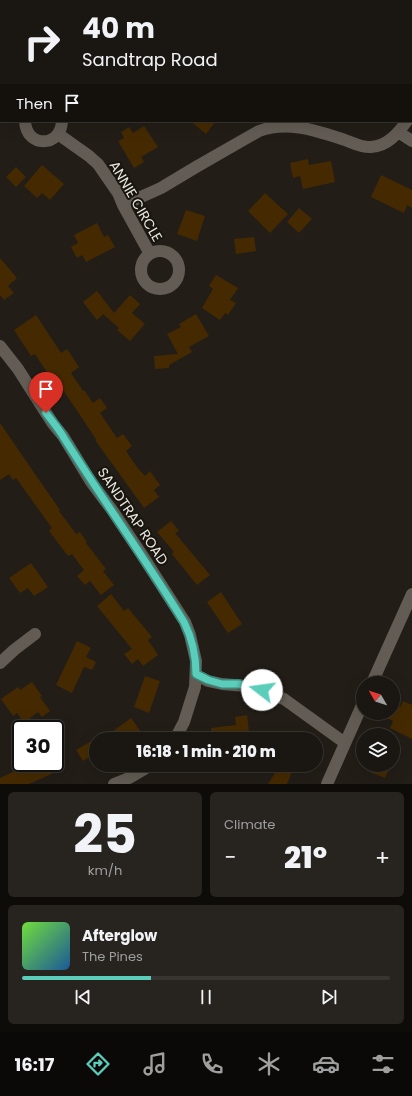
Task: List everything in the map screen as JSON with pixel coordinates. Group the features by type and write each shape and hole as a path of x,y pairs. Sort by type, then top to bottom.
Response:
{"street":[{"path":"25,122 27,133 32,138 49,141 58,134 62,122"},
{"path":"123,205 161,188 202,163 270,127 282,126 318,132 362,146 371,147 382,144 393,138 406,122"},
{"path":"398,132 412,141"},
{"name":"ANNIE CIRCLE","path":"58,134 98,164 118,193 150,254"},
{"name":"SANDTRAP ROAD","path":"0,346 18,369 53,424 63,436 91,482 112,510 184,622 194,649 196,674 195,687 184,722 179,732"},
{"path":"375,676 412,594"},
{"path":"0,663 35,634"},
{"path":"196,674 208,680 222,684 246,686 284,698 345,743"},
{"path":"327,784 356,719"},
{"path":"114,784 139,772"}],"building":[{"path":"191,122 215,122 206,134"},
{"path":"144,126 158,147 141,157 144,162 134,168 118,141 124,138 121,132 129,127 133,133"},
{"path":"308,159 309,165 331,161 335,182 303,189 300,176 293,178 290,163"},
{"path":"42,165 64,184 50,200 42,193 37,198 24,186"},
{"path":"16,167 26,177 16,187 6,177"},
{"path":"381,175 412,190 412,208 407,205 404,213 371,197"},
{"path":"265,193 288,214 270,233 248,211"},
{"path":"299,208 312,219 299,233 287,222"},
{"path":"186,210 205,216 197,241 177,234"},
{"path":"97,223 104,237 108,235 115,247 86,262 82,255 77,258 71,247 78,243 74,235"},
{"path":"254,237 256,251 236,254 234,239"},
{"path":"0,258 17,278 8,286 14,293 4,300 0,295"},
{"path":"216,275 238,288 230,300 236,303 228,315 225,313 220,320 202,308 213,289 209,286"},
{"path":"97,291 114,313 130,295 140,304 132,313 145,324 130,341 117,330 119,328 103,314 97,320 83,302"},
{"path":"196,314 209,336 189,347 192,352 169,365 169,368 155,369 154,356 178,354 167,334 181,327 179,324"},
{"path":"36,315 61,353 67,349 79,367 71,373 83,391 84,390 93,403 100,398 107,408 100,413 117,438 123,434 132,446 126,451 137,467 145,476 150,471 160,485 154,490 159,497 144,508 95,440 96,439 53,375 50,377 35,354 31,356 14,330"},
{"path":"0,423 60,510 59,511 76,534 80,532 87,542 86,543 106,569 103,571 114,585 101,595 90,581 85,585 77,576 84,570 72,554 68,556 49,531 52,528 16,478 13,480 9,474 0,480"},
{"path":"171,521 179,531 175,533 210,575 197,585 172,554 174,552 157,532"},
{"path":"31,563 48,587 34,596 28,588 20,593 9,578"},
{"path":"221,592 242,624 228,633 207,602"},
{"path":"111,594 124,611 128,608 152,637 148,640 158,655 143,666 138,659 132,664 124,654 132,649 97,606"},
{"path":"77,641 91,648 86,657 96,662 92,670 84,667 72,693 56,685"},
{"path":"145,676 160,681 149,713 134,707"},
{"path":"32,682 50,711 42,717 38,712 28,720 22,720 17,713 13,716 1,699 18,687 20,690"},
{"path":"403,701 412,705 412,739 400,733 400,728 390,728 393,721 391,720 400,720 400,707"},
{"path":"247,715 249,732 211,732 211,728 236,725 235,717"},
{"path":"131,718 141,732 112,732"},
{"path":"89,742 89,757 83,761 76,750"},
{"path":"13,772 56,772 29,784 0,784 0,778"},
{"path":"276,772 292,772 287,784 268,784"},
{"path":"370,772 388,772 385,778"}],"route":[{"path":"46,413 63,436 91,482 142,555 184,622 194,649 196,674 208,680 222,684 239,684 262,690"}]}
